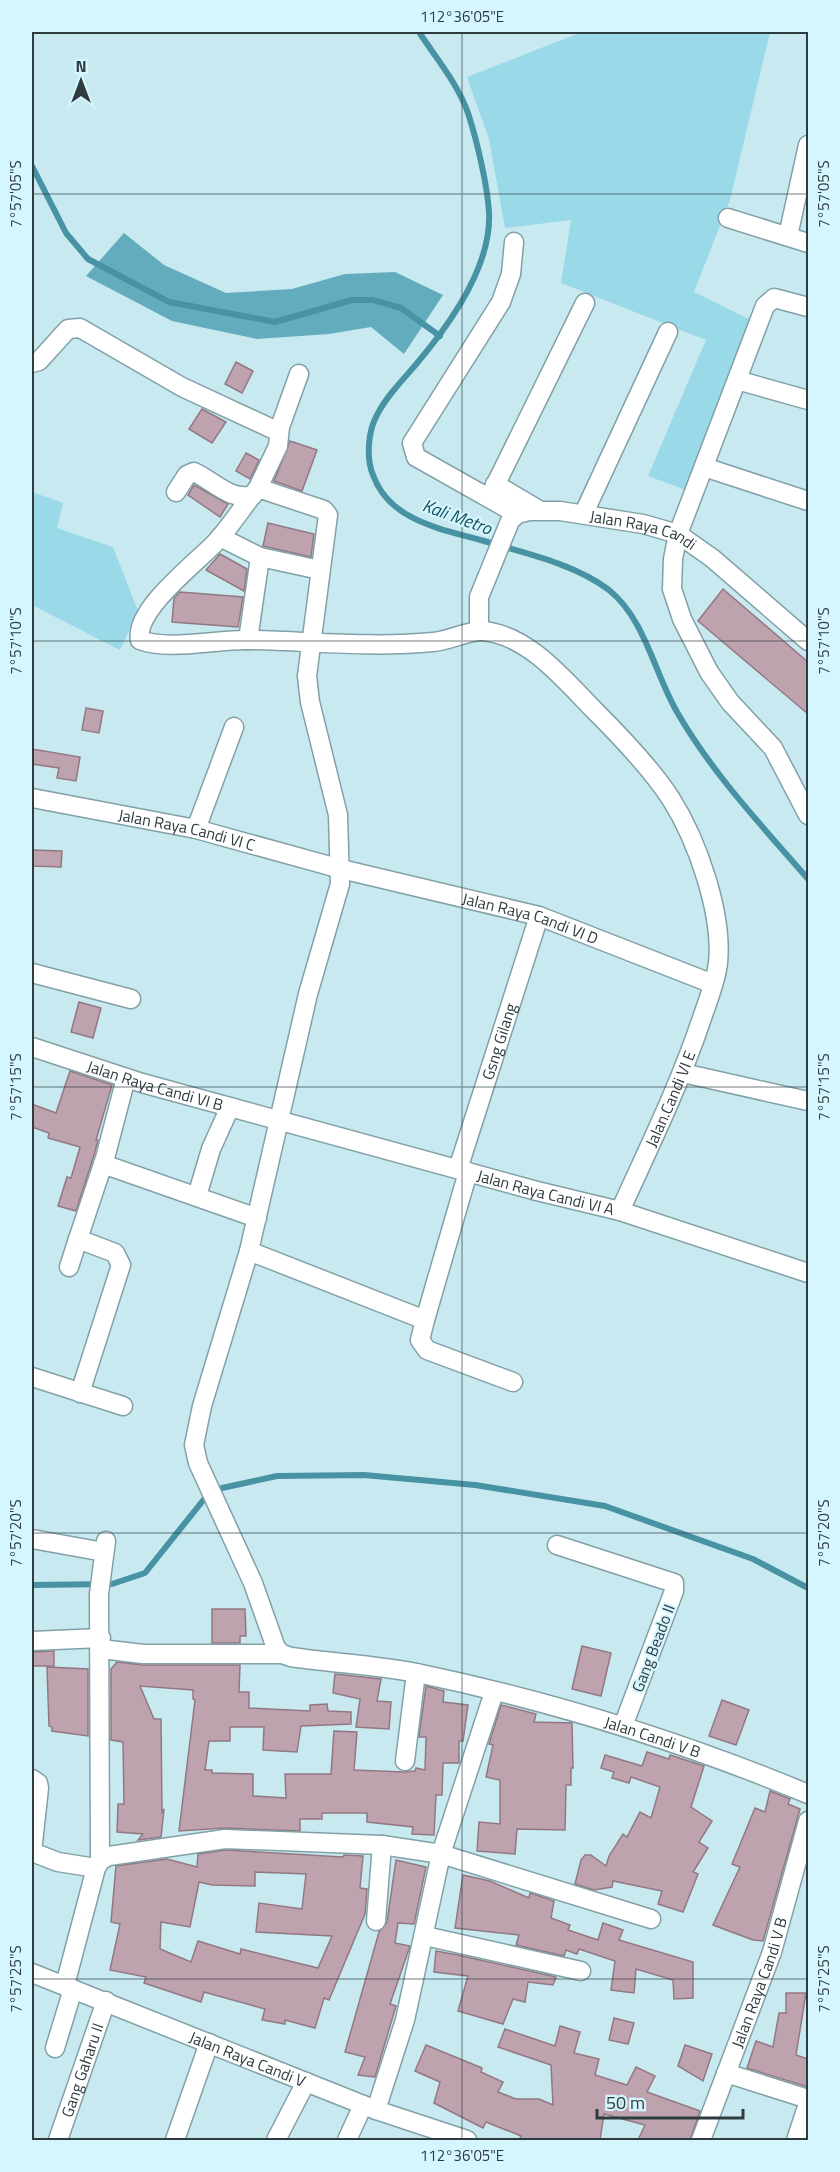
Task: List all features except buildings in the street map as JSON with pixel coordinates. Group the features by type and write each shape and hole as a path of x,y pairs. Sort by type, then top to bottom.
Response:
{"street":[{"path":"788,236 808,145"},
{"path":"728,218 808,243"},
{"path":"514,242 511,274 501,302 412,443 416,457 539,510"},
{"path":"808,307 774,298 765,306 678,534 673,559 672,589 682,619 709,672 730,702 773,748 808,815"},
{"path":"492,491 585,303"},
{"path":"32,363 39,361 68,329 80,328 182,387 279,432"},
{"path":"584,513 668,332"},
{"path":"299,374 279,432 278,446 255,491 220,537 159,597 142,624 140,640 148,643 169,644 248,640 432,643 456,639 479,631 479,597 513,517 492,491"},
{"path":"737,380 808,400"},
{"path":"704,467 808,501"},
{"path":"176,492 187,475 194,472 230,494 241,496 255,491 327,513 307,676 309,702 338,815 340,884 308,994 249,1251 202,1406 194,1445 206,1481 252,1583 276,1648 282,1654"},
{"name":"Jalan Raya Candi","path":"513,517 539,510 584,513 643,524 678,534 712,558 808,641"},
{"path":"220,537 260,556 320,570"},
{"path":"248,640 260,556"},
{"name":"Jalan.Candi VI E","path":"479,631 500,633 523,645 555,672 612,728 671,798 695,850 713,903 718,943 718,963 713,984 683,1073 620,1210"},
{"path":"196,829 234,727"},
{"name":"Jalan Raya Candi VI C","path":"32,798 196,829 341,869"},
{"name":"Jalan Raya Candi VI D","path":"341,869 539,916 713,984"},
{"name":"Gsng Gilang","path":"513,1382 427,1350 420,1340 463,1171 539,916"},
{"path":"32,973 131,999"},
{"name":"Jalan Raya Candi VI B","path":"32,1047 126,1078 280,1121"},
{"path":"683,1073 808,1101"},
{"path":"69,1267 103,1164 126,1078"},
{"path":"197,1196 211,1149 230,1107"},
{"name":"Jalan Raya Candi VI A","path":"280,1121 463,1171 620,1210 808,1273"},
{"path":"103,1164 257,1218"},
{"path":"78,1239 116,1253 121,1265 80,1393"},
{"path":"249,1251 425,1320"},
{"path":"32,1377 123,1406"},
{"path":"32,1539 105,1546 99,1594 101,1644 98,1864 55,2048"},
{"name":"Gang Beado II","path":"557,1545 674,1583 674,1591 623,1726"},
{"name":"Jalan Candi V B","path":"32,1641 101,1644 143,1654 282,1654 416,1673 623,1726 744,1767 808,1794"},
{"path":"405,1761 416,1673"},
{"path":"347,2140 370,2108 405,2020 441,1854 494,1692"},
{"path":"32,1779 38,1783 39,1788 32,1852 58,1862 98,1864 109,1856 148,1848 225,1839 382,1845 441,1854 651,1919"},
{"name":"Jalan Raya Candi V B","path":"701,2140 772,1952 808,1821"},
{"path":"376,1921 382,1845"},
{"path":"425,1936 581,1971"},
{"name":"Jalan Raya Candi V","path":"32,1973 370,2108 466,2140"},
{"name":"Gang Gaharu II","path":"58,2140 106,2001"},
{"path":"175,2140 209,2043"},
{"path":"726,2073 808,2099"},
{"path":"276,2140 306,2082"},
{"path":"796,2140 808,2104"}],"shaded area":[{"path":"582,32 770,32 730,200 694,292 751,320 686,490 648,476 706,340 561,283 571,220 505,228 489,139 467,77"},
{"path":"124,233 164,265 226,293 292,289 345,274 395,272 443,295 404,354 371,327 329,334 257,339 172,321 86,276"},
{"path":"32,492 63,503 57,528 113,547 138,611 120,650 32,605"}],"waterway":[{"name":"Kali Metro","path":"419,32 453,81 468,113 486,188 489,212 488,232 484,252 467,293 443,330 391,394 374,421 369,445 369,461 373,475 381,491 392,503 420,521 549,560 581,573 609,590 632,616 669,696 691,735 738,798 808,879"},
{"path":"32,166 66,233 88,259 169,302 275,322 352,300 373,300 401,308 440,336"},
{"path":"32,1585 112,1584 145,1573 205,1498 222,1488 277,1476 364,1475 475,1485 605,1506 753,1559 808,1588"}]}
